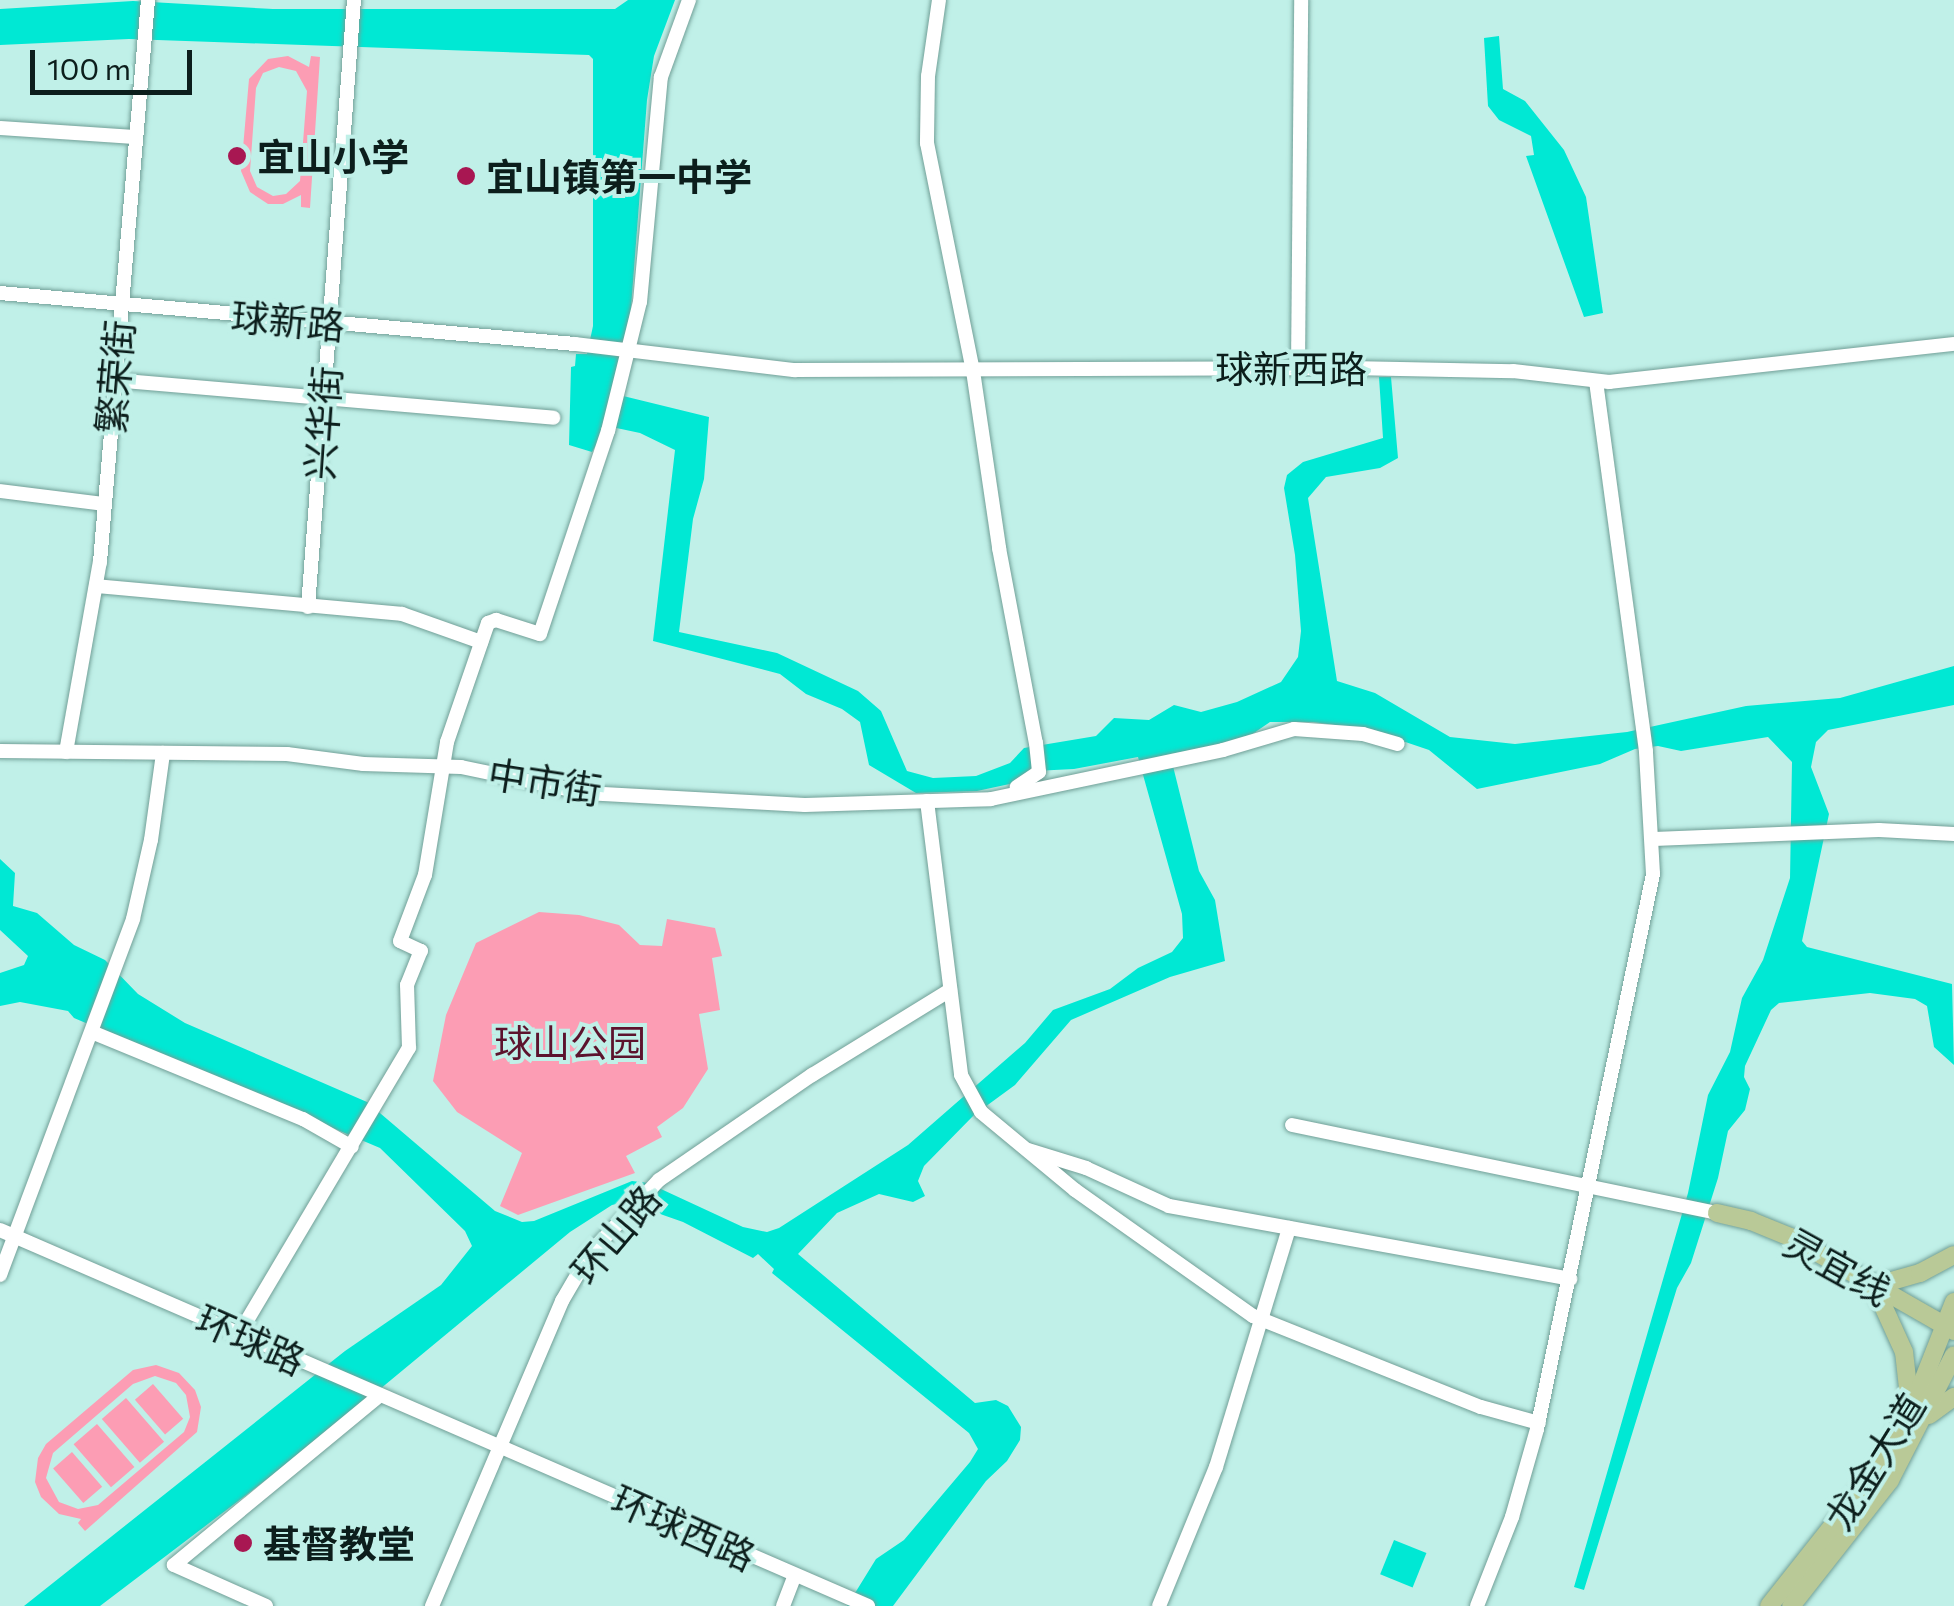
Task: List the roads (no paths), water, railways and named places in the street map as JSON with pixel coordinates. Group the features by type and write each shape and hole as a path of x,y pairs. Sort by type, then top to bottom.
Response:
{"main road":[{"name":"灵宜线","path":"1717,1214 1771,1229 1950,1329"},
{"path":"1954,1255 1920,1274 1874,1286 1907,1365 1917,1415 1954,1397"},
{"name":"龙金大道","path":"1791,1606 1862,1522 1917,1415 1950,1329 1954,1302"},
{"name":"龙金大道","path":"1769,1606 1848,1511 1917,1415 1954,1355"}],"street":[{"name":"繁荣街","path":"66,752 96,586 148,0"},
{"path":"239,1334 403,1064 411,1039 407,986 421,951 400,941 425,876 452,723 488,623 496,620 540,634 608,431 621,391 643,278 658,97 670,47 689,0"},
{"path":"939,0 928,76 927,143 973,371 999,548 1039,772 1027,784 968,799"},
{"path":"1298,368 1300,0"},
{"name":"兴华街","path":"308,607 354,2"},
{"path":"0,128 135,136"},
{"name":"球新路","path":"0,293 629,351"},
{"name":"球新西路","path":"629,351 781,370 1298,368 1512,371 1596,381 1954,344"},
{"path":"114,380 553,418"},
{"path":"1478,1606 1512,1517 1538,1423 1648,913 1654,839 1646,750 1596,381"},
{"path":"0,492 104,504"},
{"path":"96,586 402,614 481,642"},
{"path":"968,799 991,799 1171,761 1294,728 1363,734 1398,744"},
{"name":"中市街","path":"0,751 288,754 363,764 444,766 585,793 684,802 968,799"},
{"path":"0,1275 120,961 146,867 163,753"},
{"path":"926,801 967,1090 981,1112 1020,1148 1262,1321 1481,1407 1538,1423"},
{"path":"1654,839 1831,831 1954,834"},
{"name":"环山路","path":"432,1606 572,1283 590,1254 659,1180 812,1075 950,990"},
{"path":"94,1032 304,1119 354,1144"},
{"path":"1292,1124 1717,1214"},
{"path":"1020,1148 1086,1168 1160,1204 1570,1279"},
{"path":"1159,1606 1212,1479 1289,1228"},
{"name":"环球路","path":"0,1230 501,1447"},
{"path":"266,1606 174,1565 379,1394"},
{"name":"环球西路","path":"501,1447 868,1606"},
{"path":"782,1606 795,1575"}],"place":[{"name":"宜山小学","path":"237,156"},
{"name":"宜山镇第一中学","path":"466,176"},
{"name":"基督教堂","path":"243,1543"}],"park label":[{"name":"球山公园","path":"570,1042"}]}
